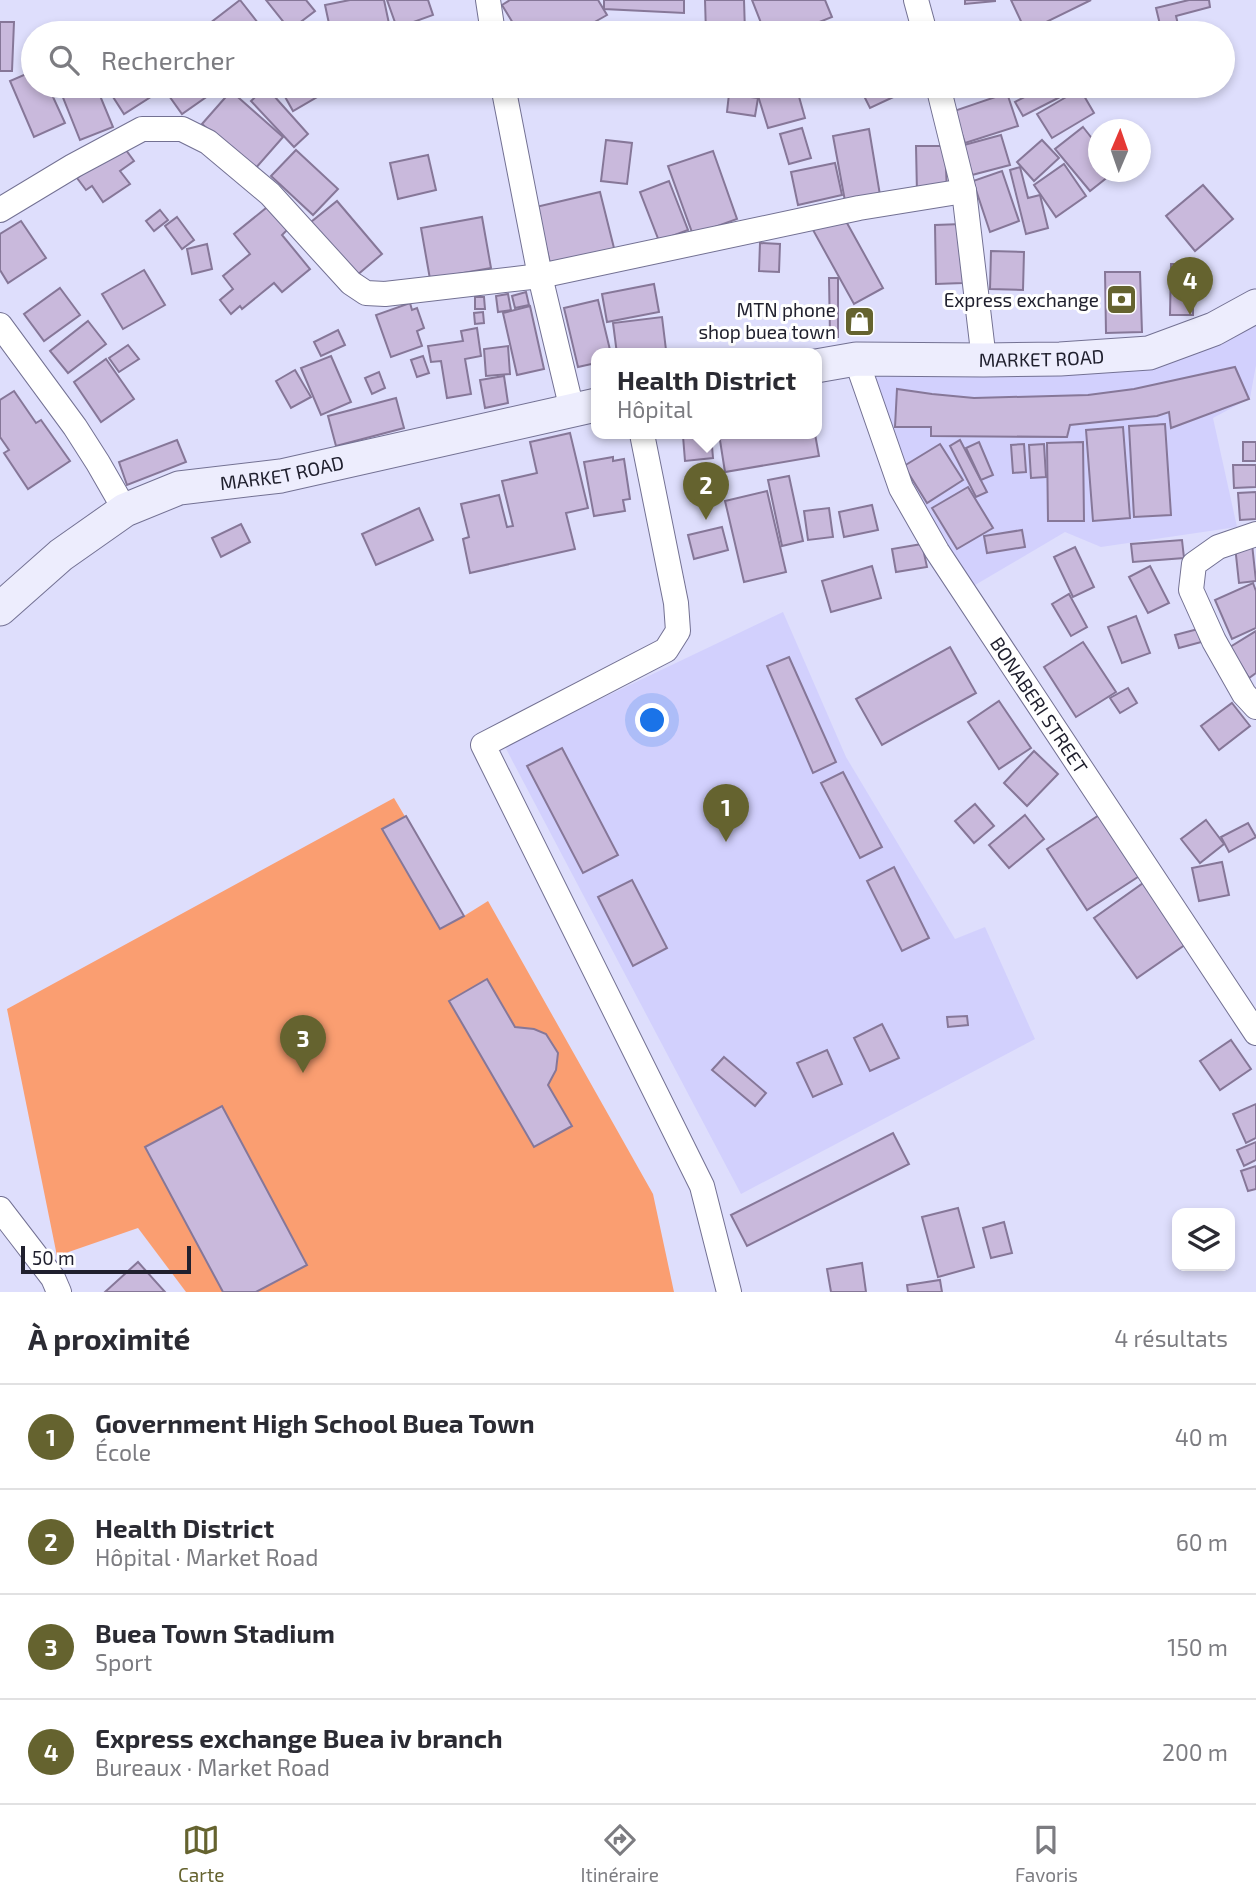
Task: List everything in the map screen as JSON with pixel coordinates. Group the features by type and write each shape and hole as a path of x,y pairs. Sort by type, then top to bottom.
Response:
{"main road":[{"name":"MARKET ROAD","path":"822,365 856,359 1060,359 1149,354 1214,329 1256,306"},
{"name":"MARKET ROAD","path":"0,609 61,555 125,510 179,488 281,476 584,407"}],"street":[{"path":"488,0 491,21"},
{"path":"916,0 922,21"},
{"path":"505,98 540,276 584,407"},
{"path":"941,98 964,191 984,360"},
{"path":"0,210 142,129 182,129 208,142 270,194 351,283 366,293 385,294 540,276 859,208 964,191"},
{"path":"0,325 75,427 125,510"},
{"name":"BONABERI STREET","path":"856,359 901,488 930,540 1256,1033"},
{"path":"643,439 676,603 678,631 666,650 483,745 702,1186 729,1292"},
{"path":"1256,534 1218,547 1194,564 1191,590 1214,641 1244,694 1256,707"},
{"path":"0,1209 54,1278 59,1292"}],"shaded area":[{"path":"1256,318 1256,365 1250,398 1213,418 1237,527 1101,547 1065,532 970,588 901,479 864,367 1099,367"},
{"path":"783,612 846,757 955,939 985,927 1035,1039 741,1194 504,745"},
{"path":"394,798 464,916 488,901 653,1194 674,1292 186,1292 138,1228 57,1256 7,1009"}],"building":[{"path":"240,0 256,21 213,21"},
{"path":"266,0 306,0 315,11 302,21 283,21"},
{"path":"350,0 384,0 388,21 328,21 325,5"},
{"path":"387,0 428,0 433,15 416,21 394,21"},
{"path":"510,0 598,0 607,15 596,21 512,21 502,5"},
{"path":"604,0 684,0 684,13 604,9"},
{"path":"705,0 744,0 745,21 706,21"},
{"path":"752,0 825,0 832,17 822,21 760,21"},
{"path":"965,0 995,0 995,1 965,4"},
{"path":"1011,0 1091,0 1048,21 1021,21"},
{"path":"1189,0 1209,0 1210,7 1176,16 1177,21 1159,21 1156,8"},
{"path":"0,22 14,22 12,71 0,71"},
{"path":"21,76 21,98 54,98 65,123 34,137 10,81"},
{"path":"63,98 101,98 113,127 80,140"},
{"path":"114,98 149,98 124,114"},
{"path":"171,98 205,98 182,114"},
{"path":"225,98 239,98 283,137 254,170 202,124"},
{"path":"254,98 276,98 308,134 294,147 251,101"},
{"path":"286,98 315,98 293,111"},
{"path":"729,98 758,98 755,116 727,112"},
{"path":"759,98 799,98 805,118 768,128"},
{"path":"865,98 891,98 870,108"},
{"path":"992,98 1009,98 1018,126 965,143 954,111"},
{"path":"1023,98 1058,98 1023,116 1015,102"},
{"path":"1065,98 1085,98 1094,113 1052,138 1037,114"},
{"path":"1083,127 1088,133 1088,182 1101,182 1090,191 1055,149"},
{"path":"802,128 811,158 789,164 780,134"},
{"path":"869,129 880,195 845,201 833,136"},
{"path":"1001,135 1010,165 972,175 964,145"},
{"path":"606,140 632,143 627,184 601,181"},
{"path":"1042,140 1059,158 1034,181 1017,162"},
{"path":"123,146 134,161 120,171 130,184 103,202 92,186 86,190 77,178"},
{"path":"916,146 945,146 947,192 917,193"},
{"path":"296,150 338,189 313,215 271,176"},
{"path":"713,151 737,219 693,235 668,166"},
{"path":"428,155 436,190 398,199 390,163"},
{"path":"835,163 842,195 798,205 791,172"},
{"path":"1064,164 1086,196 1056,217 1034,185"},
{"path":"1020,167 1028,198 1040,195 1048,228 1026,234 1010,170"},
{"path":"1002,171 1019,221 990,232 973,181"},
{"path":"669,181 688,230 659,241 640,192"},
{"path":"1203,185 1233,219 1195,251 1166,216"},
{"path":"600,192 615,252 551,267 536,207"},
{"path":"337,201 382,254 356,276 311,222"},
{"path":"271,204 290,227 282,235 310,269 282,292 274,283 242,309 240,306 231,314 220,300 233,289 223,276 250,254 234,234"},
{"path":"160,210 168,220 154,231 146,221"},
{"path":"842,214 883,288 854,304 813,230"},
{"path":"177,217 194,240 182,249 165,226"},
{"path":"482,217 491,268 430,279 421,228"},
{"path":"21,221 46,258 8,283 0,270 0,234"},
{"path":"962,224 963,283 936,284 935,225"},
{"path":"760,243 780,244 779,272 759,271"},
{"path":"207,244 212,269 192,274 187,249"},
{"path":"991,251 1024,252 1023,290 990,289"},
{"path":"1171,264 1193,264 1193,315 1170,315"},
{"path":"144,270 165,305 123,329 102,294"},
{"path":"1105,272 1140,272 1142,332 1106,333"},
{"path":"829,278 838,278 838,337 830,337"},
{"path":"654,284 659,312 607,322 602,294"},
{"path":"60,288 80,315 44,341 24,314"},
{"path":"526,292 529,305 515,308 512,296"},
{"path":"508,294 511,310 498,312 496,296"},
{"path":"475,297 484,297 485,309 475,309"},
{"path":"598,300 610,348 591,348 591,364 578,367 564,308"},
{"path":"410,303 412,310 417,308 424,328 417,331 422,346 391,357 376,315"},
{"path":"530,306 544,369 517,375 503,313"},
{"path":"483,312 484,323 475,324 474,313"},
{"path":"662,317 666,348 616,348 613,323"},
{"path":"88,321 106,344 68,373 50,351"},
{"path":"477,328 481,356 465,359 471,394 447,398 441,361 431,362 428,346 463,341 461,331"},
{"path":"338,330 345,345 321,356 314,342"},
{"path":"128,345 139,359 119,372 109,358"},
{"path":"508,346 510,374 486,376 484,349"},
{"path":"331,356 351,402 321,415 301,368"},
{"path":"423,356 429,373 417,377 411,360"},
{"path":"106,359 134,399 101,422 74,382"},
{"path":"1235,367 1249,399 1171,428 1169,412 1157,416 1070,425 1067,437 931,436 931,427 895,427 897,389 974,398 1088,395 1134,389"},
{"path":"295,370 311,397 291,408 276,381"},
{"path":"379,372 385,388 372,394 365,378"},
{"path":"504,376 508,403 485,408 480,380"},
{"path":"14,391 36,423 41,420 70,461 28,489 4,453 9,450 0,437 0,400"},
{"path":"396,398 404,428 336,446 328,416"},
{"path":"1165,424 1171,515 1134,517 1129,426"},
{"path":"1123,427 1130,518 1093,521 1086,430"},
{"path":"570,433 588,508 566,513 575,549 470,573 463,539 469,537 461,504 499,495 507,527 513,526 502,481 537,473 530,442"},
{"path":"683,439 711,439 713,458 685,461"},
{"path":"720,439 816,439 819,456 725,472"},
{"path":"177,440 186,462 127,485 119,462"},
{"path":"960,440 987,492 976,497 950,446"},
{"path":"979,442 993,475 981,480 966,448"},
{"path":"1083,442 1084,521 1048,521 1047,443"},
{"path":"1243,442 1256,442 1256,461 1243,461"},
{"path":"940,444 963,480 927,503 904,466"},
{"path":"1024,444 1026,472 1013,473 1011,445"},
{"path":"1044,444 1046,477 1031,478 1029,445"},
{"path":"613,457 613,461 624,459 630,499 623,500 625,511 594,516 584,462"},
{"path":"1233,465 1256,465 1256,487 1234,488"},
{"path":"789,476 803,541 782,546 768,480"},
{"path":"968,487 993,528 957,549 932,508"},
{"path":"767,491 786,572 744,582 725,501"},
{"path":"1256,492 1256,519 1240,520 1238,493"},
{"path":"872,505 878,530 844,537 839,512"},
{"path":"419,508 433,540 376,565 362,534"},
{"path":"829,508 833,537 808,540 804,511"},
{"path":"241,524 250,542 221,557 212,538"},
{"path":"722,527 728,550 694,559 688,535"},
{"path":"1022,530 1025,547 987,553 984,536"},
{"path":"1182,540 1184,558 1133,562 1131,544"},
{"path":"922,544 927,567 896,572 892,549"},
{"path":"1252,544 1256,581 1239,583 1235,546"},
{"path":"1075,547 1094,587 1073,597 1054,557"},
{"path":"872,566 881,598 831,612 822,581"},
{"path":"1150,566 1169,603 1148,613 1129,577"},
{"path":"1253,583 1256,591 1256,628 1232,639 1215,600"},
{"path":"1069,594 1087,627 1071,636 1052,604"},
{"path":"1136,616 1150,653 1122,663 1108,627"},
{"path":"1202,628 1205,641 1179,648 1175,635"},
{"path":"1256,631 1256,673 1249,678 1230,647"},
{"path":"1083,642 1116,692 1076,717 1044,667"},
{"path":"950,647 976,693 882,745 856,699"},
{"path":"789,657 836,762 813,773 767,666"},
{"path":"1128,688 1137,703 1120,713 1110,698"},
{"path":"999,701 1031,748 999,769 968,722"},
{"path":"1232,703 1250,726 1219,750 1201,726"},
{"path":"562,748 618,855 583,873 527,766"},
{"path":"1034,751 1058,774 1027,806 1004,783"},
{"path":"843,772 882,847 860,858 821,783"},
{"path":"975,804 994,826 974,843 955,821"},
{"path":"1104,812 1144,873 1087,910 1047,849"},
{"path":"1025,815 1044,839 1009,868 989,845"},
{"path":"406,816 464,916 440,929 382,829"},
{"path":"1206,820 1224,844 1200,863 1181,839"},
{"path":"1248,823 1256,837 1229,852 1221,837"},
{"path":"1222,862 1229,895 1199,901 1192,868"},
{"path":"894,867 929,938 902,951 867,881"},
{"path":"632,880 667,948 633,966 598,897"},
{"path":"1146,881 1189,942 1137,978 1094,918"},
{"path":"487,979 515,1027 534,1029 546,1034 558,1053 556,1070 548,1085 572,1126 534,1147 449,1001"},
{"path":"967,1016 968,1025 948,1027 947,1017"},
{"path":"882,1024 899,1058 870,1071 854,1038"},
{"path":"1231,1040 1251,1069 1220,1090 1200,1061"},
{"path":"827,1050 842,1084 813,1097 797,1063"},
{"path":"724,1057 766,1093 755,1106 712,1070"},
{"path":"1256,1104 1256,1138 1246,1143 1233,1114"},
{"path":"222,1106 307,1265 256,1292 223,1292 145,1147"},
{"path":"893,1133 909,1164 747,1246 731,1215"},
{"path":"1256,1142 1256,1160 1244,1166 1237,1150"},
{"path":"1256,1166 1256,1189 1248,1191 1241,1171"},
{"path":"958,1208 974,1267 938,1277 922,1217"},
{"path":"1004,1222 1012,1253 991,1258 983,1228"},
{"path":"138,1262 165,1292 105,1292"},
{"path":"862,1263 866,1292 831,1292 827,1269"},
{"path":"940,1280 942,1292 908,1292 907,1285"}],"place":[{"name":"Express exchange","path":"1122,300"},
{"name":"Express exchange Buea iv branch","path":"1190,315"},
{"name":"MTN phone shop buea town","path":"859,321"},
{"name":"Health District","path":"706,520"},
{"name":"Government High School Buea Town","path":"726,842"},
{"name":"Buea Town Stadium","path":"303,1073"}]}
